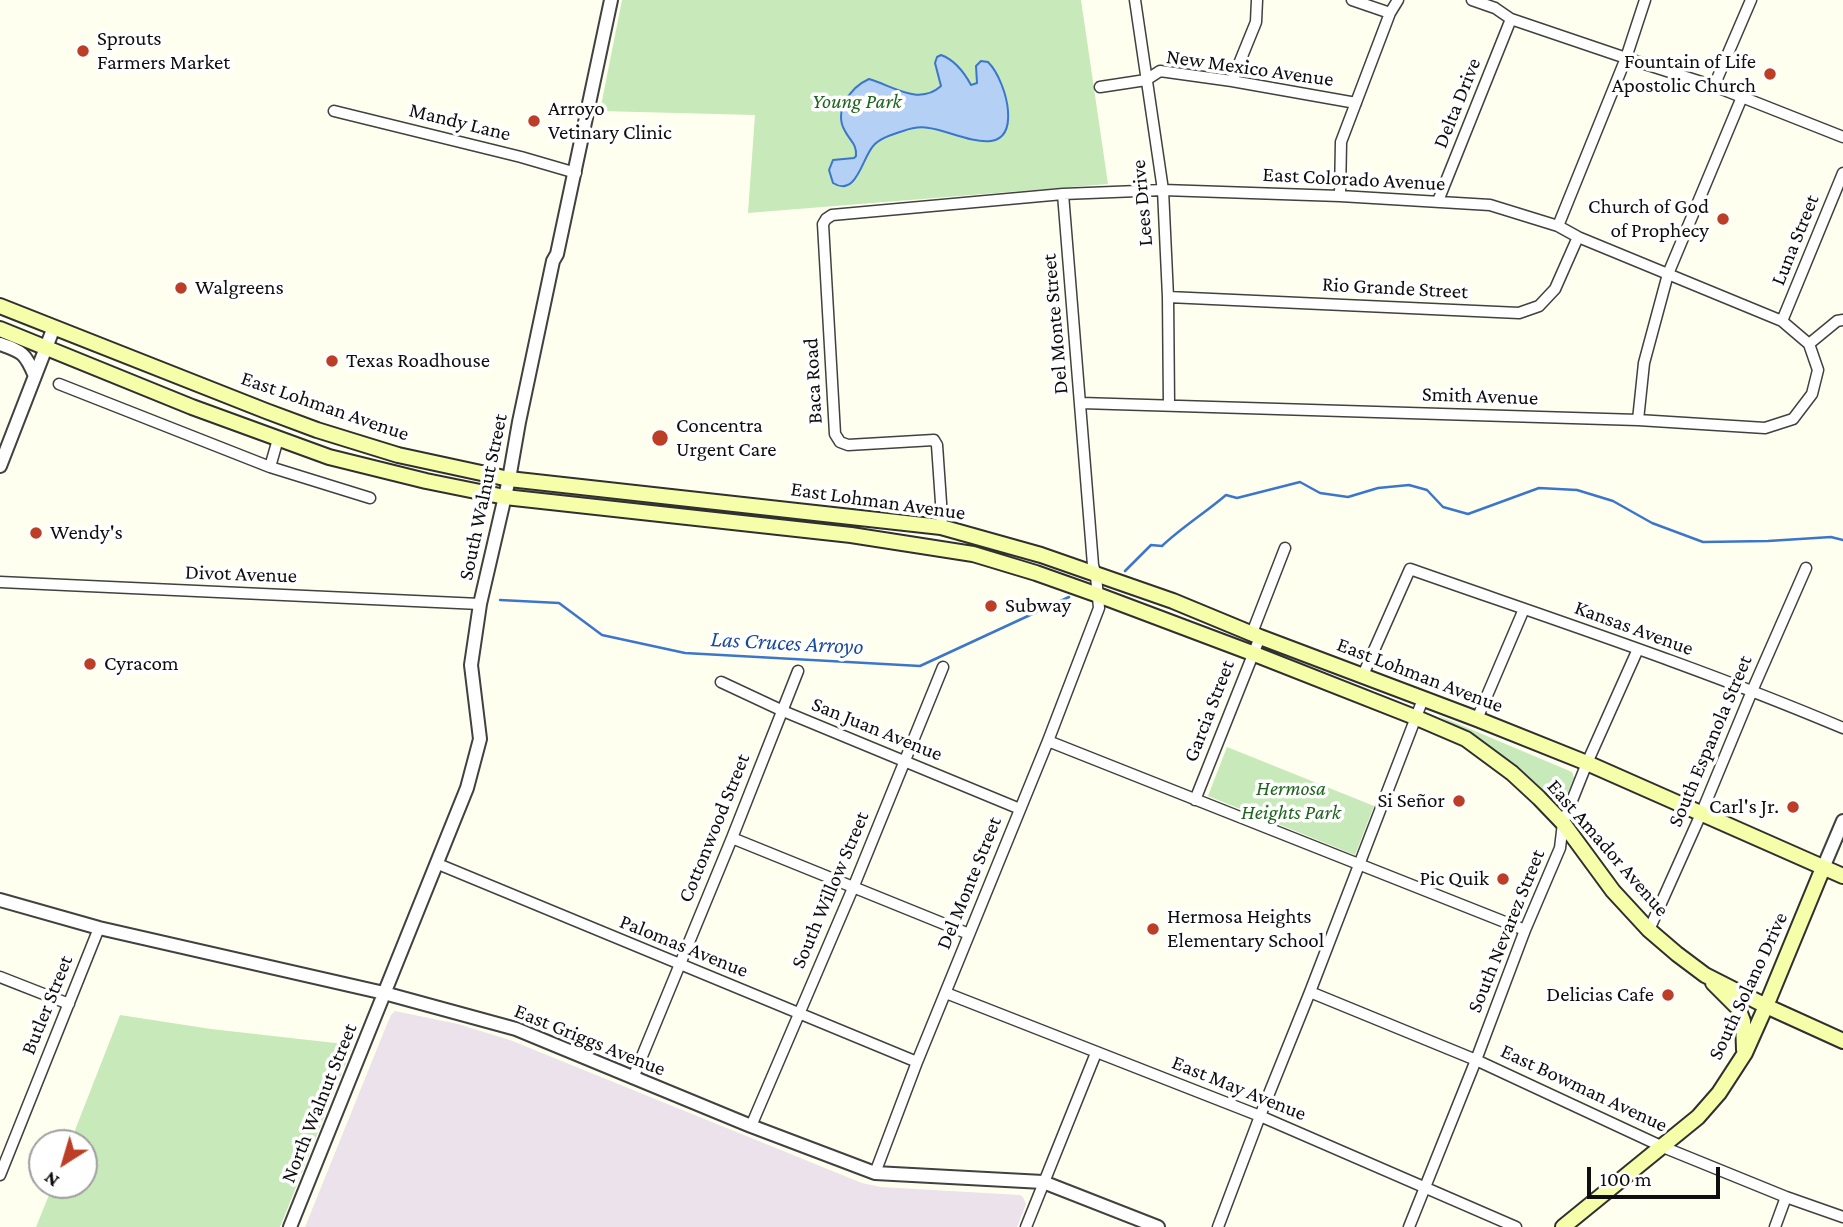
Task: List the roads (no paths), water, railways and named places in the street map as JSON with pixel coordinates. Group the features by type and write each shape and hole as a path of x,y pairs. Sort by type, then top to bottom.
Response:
{"main road":[{"name":"East Lohman Avenue","path":"0,306 288,419 398,455 509,479 941,527 1041,555 1172,601 1587,763 1843,876"},
{"name":"East Lohman Avenue","path":"0,329 45,349 329,457 458,489 506,497 630,509 908,543 973,554 1036,573 1098,602 1252,653 1417,718"},
{"path":"278,439 288,419"},
{"path":"395,473 398,455"},
{"name":"East Amador Avenue","path":"1417,718 1466,739 1539,797 1563,823 1613,891 1649,930 1677,954 1705,975 1843,1041"},
{"name":"South Solano Drive","path":"1563,1227 1698,1117 1719,1093 1745,1053 1824,868"},
{"path":"1705,975 1738,1008 1743,1021 1745,1053"}],"street":[{"name":"South Walnut Street","path":"384,993 467,788 480,739 471,665 480,604 506,497 531,364 576,173 611,0"},
{"name":"Lees Drive","path":"1135,0 1163,190 1169,405"},
{"path":"1233,81 1255,22 1257,0"},
{"path":"1352,0 1390,13"},
{"path":"1340,196 1341,142 1390,13 1398,0"},
{"path":"1472,0 1496,4 1511,19 1714,86 1843,137"},
{"path":"1558,226 1626,58 1645,0"},
{"path":"1714,86 1751,0"},
{"name":"Delta Drive","path":"1438,201 1511,19"},
{"name":"New Mexico Avenue","path":"1100,87 1146,79 1160,71 1356,103"},
{"path":"1638,420 1644,363 1668,274 1742,97"},
{"name":"Mandy Lane","path":"334,111 576,173"},
{"name":"Luna Street","path":"1783,321 1843,173"},
{"name":"East Colorado Avenue","path":"826,219 832,215 1063,194 1163,190 1340,196 1490,205 1558,226 1578,237 1783,321 1809,344"},
{"name":"Del Monte Street","path":"874,1173 1048,741 1098,602 1063,194"},
{"name":"Baca Road","path":"826,219 823,224 835,434 840,442 848,445 934,440 937,444 943,517 941,527"},
{"name":"Rio Grande Street","path":"1168,297 1519,313 1539,306 1555,289 1578,237"},
{"path":"1809,344 1837,321 1843,320"},
{"path":"0,466 54,327"},
{"path":"0,344 27,358 35,376"},
{"name":"Smith Avenue","path":"1081,403 1638,420 1765,428 1793,419 1812,394 1818,370 1809,344"},
{"path":"59,384 270,467 370,498"},
{"path":"270,467 278,439"},
{"name":"Garcia Street","path":"1195,800 1252,653 1285,548"},
{"name":"South Espanola Street","path":"1649,930 1806,568"},
{"name":"Kansas Avenue","path":"1363,675 1410,569 1638,649 1843,728"},
{"name":"Divot Avenue","path":"0,582 480,604"},
{"path":"1477,719 1524,609"},
{"name":"South Nevarez Street","path":"1409,1227 1525,930 1560,848 1563,823 1638,649"},
{"name":"South Willow Street","path":"751,1126 853,888 943,667"},
{"name":"Cottonwood Street","path":"633,1078 798,671"},
{"name":"San Juan Avenue","path":"721,682 783,711 1020,809"},
{"path":"1218,1227 1423,699"},
{"path":"1048,741 1525,930"},
{"name":"South Solano Drive","path":"1824,868 1843,821"},
{"path":"732,838 969,934"},
{"name":"Palomas Avenue","path":"438,864 917,1062"},
{"name":"East Griggs Avenue","path":"0,900 99,928 384,993 516,1028 751,1126 874,1173 1044,1182 1158,1227"},
{"name":"Butler Street","path":"0,1175 99,928"},
{"path":"0,977 69,1004"},
{"name":"East Bowman Avenue","path":"1310,992 1476,1060 1663,1147 1843,1217"},
{"name":"North Walnut Street","path":"290,1227 384,993"},
{"name":"East May Avenue","path":"946,993 1260,1116 1516,1227"},
{"path":"1026,1227 1096,1053"},
{"path":"1775,1227 1786,1197"}],"water":[{"path":"941,55 959,67 971,85 977,83 976,66 981,61 988,62 996,72 1008,111 1007,127 1001,137 992,141 980,141 926,127 909,129 887,136 877,143 848,185 833,183 829,170 833,160 856,156 841,116 850,94 869,79 906,93 933,92 941,86 935,63"}],"waterway":[{"name":"Las Cruces Arroyo","path":"1125,571 1151,545 1162,546 1226,495 1237,498 1300,482 1320,493 1348,497 1378,488 1409,485 1427,490 1443,507 1468,514 1539,488 1577,490 1613,501 1652,523 1703,542 1831,537 1843,540"},
{"name":"Las Cruces Arroyo","path":"500,600 559,603 602,635 685,653 920,666 1069,597"}],"place":[{"name":"Sprouts Farmers Market","path":"83,51"},
{"name":"Fountain of Life Apostolic Church","path":"1770,74"},
{"name":"Arroyo Vetinary Clinic","path":"534,121"},
{"name":"Church of God of Prophecy","path":"1723,219"},
{"name":"Walgreens","path":"181,288"},
{"name":"Texas Roadhouse","path":"332,361"},
{"name":"Concentra Urgent Care","path":"660,438"},
{"name":"Wendy's","path":"36,533"},
{"name":"Subway","path":"991,606"},
{"name":"Cyracom","path":"90,664"},
{"name":"Si Señor","path":"1459,801"},
{"name":"Carl's Jr.","path":"1793,807"},
{"name":"Pic Quik","path":"1503,879"},
{"name":"Hermosa Heights Elementary School","path":"1153,929"},
{"name":"Delicias Cafe","path":"1668,995"}],"park label":[{"name":"Young Park","path":"857,102"},
{"name":"Hermosa Heights Park","path":"1291,801"}]}
